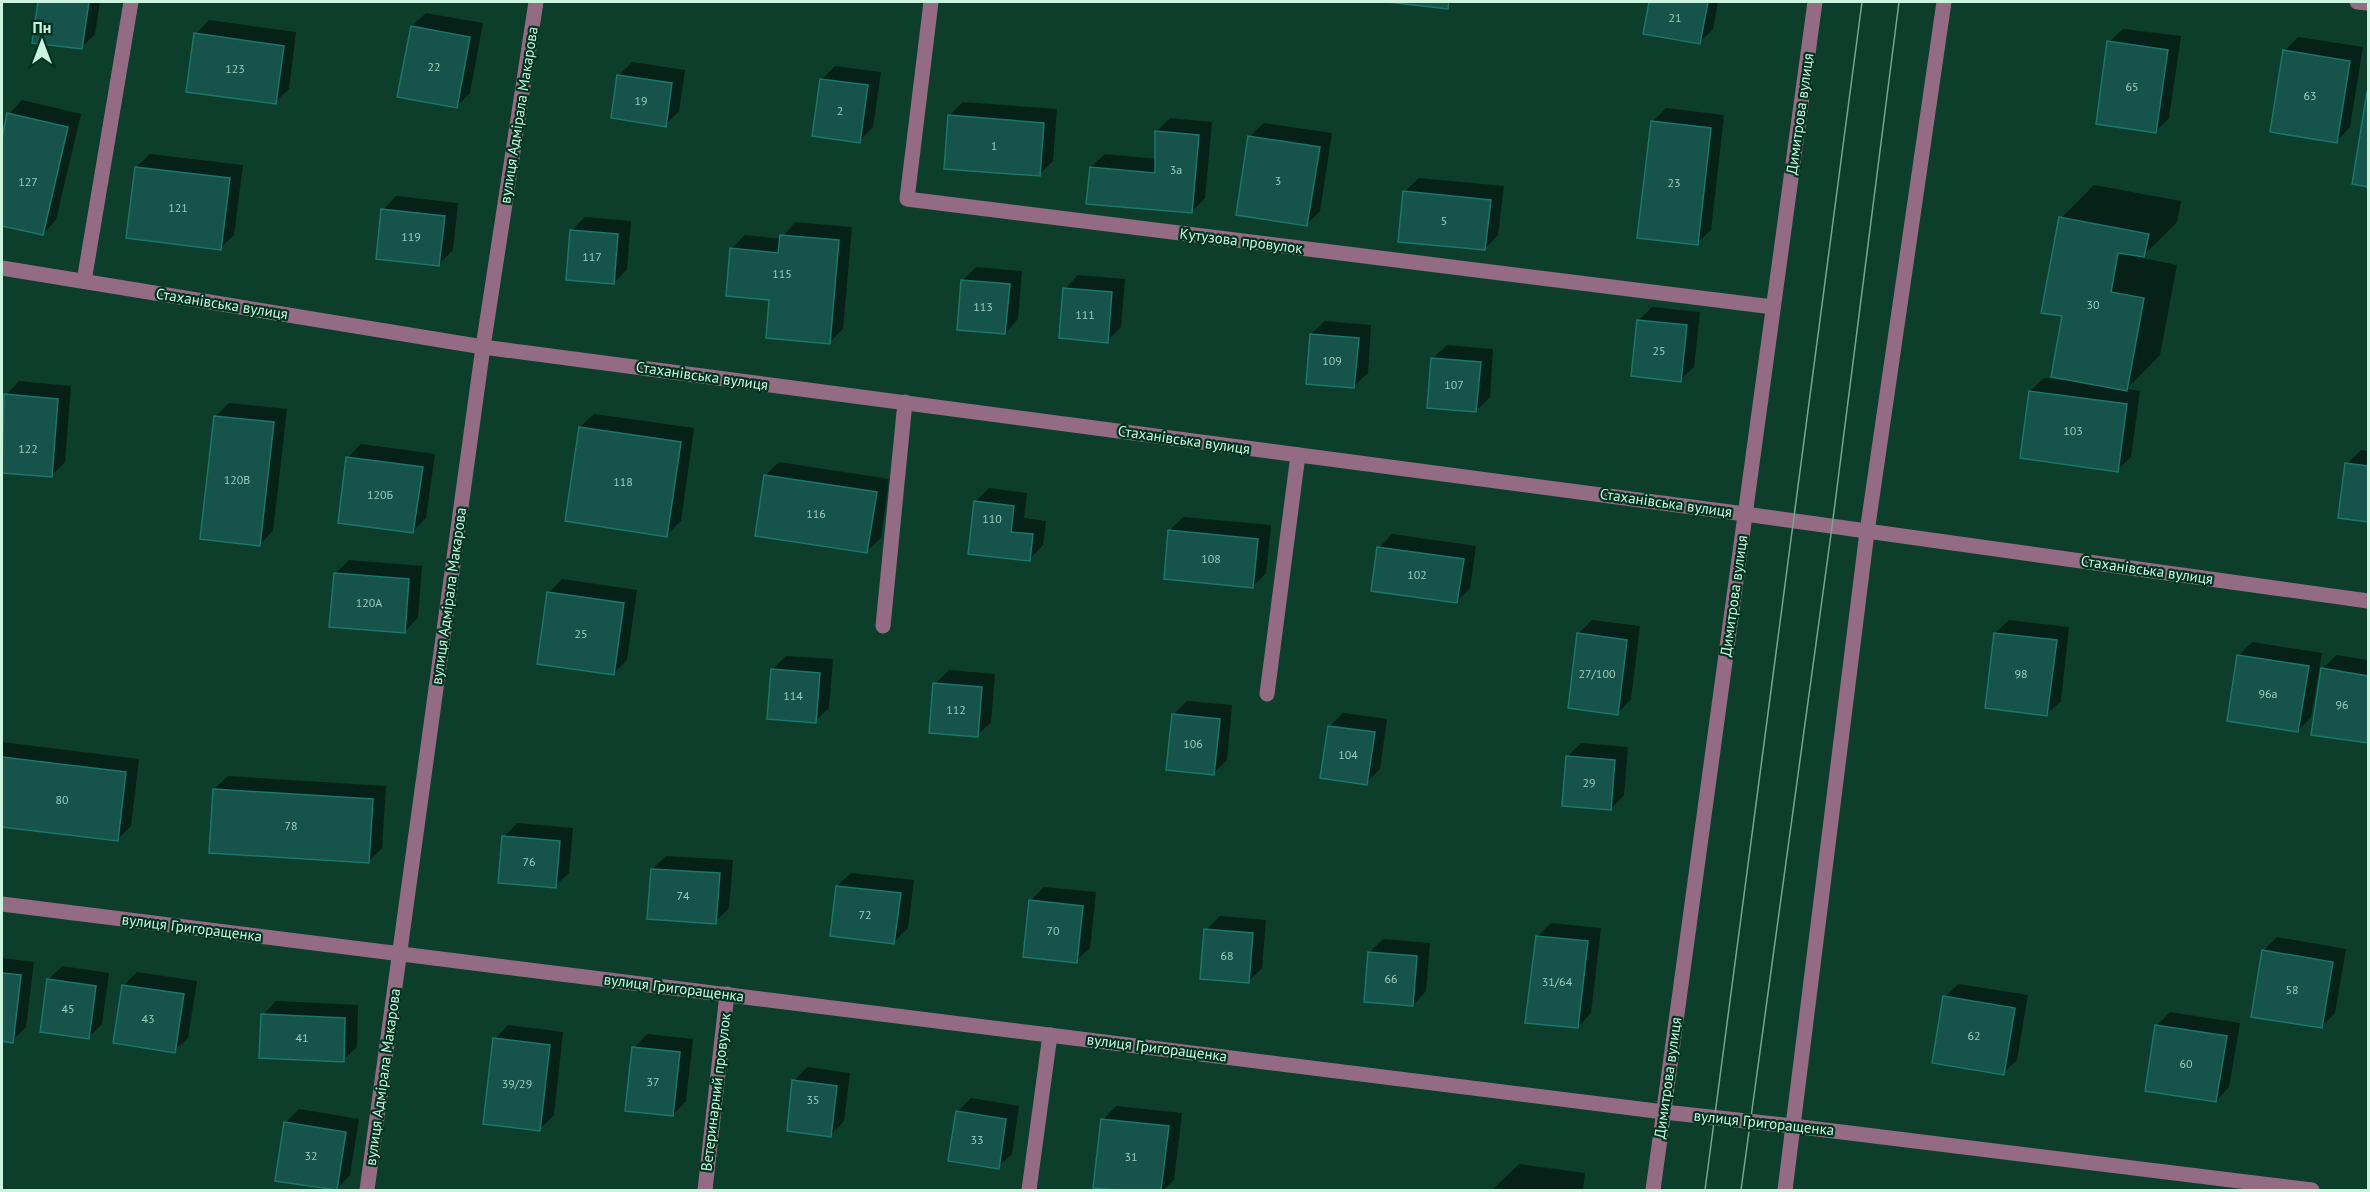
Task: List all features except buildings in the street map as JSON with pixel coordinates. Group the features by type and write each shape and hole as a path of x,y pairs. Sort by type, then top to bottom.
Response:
{"street":[{"path":"84,281 132,2"},
{"name":"вулиця Адмірала Макарова","path":"367,1191 483,347 536,2"},
{"name":"Кутузова провулок","path":"931,2 907,199 1773,307"},
{"name":"Димитрова вулиця","path":"1653,1191 1815,2"},
{"path":"1785,1191 1867,532 1944,2"},
{"path":"2357,2 2368,3"},
{"name":"Стаханівська вулиця","path":"2,268 483,347 1745,514 2368,601"},
{"path":"882,626 904,402"},
{"path":"1267,694 1298,455"},
{"name":"вулиця Григоращенка","path":"2,904 2312,1191"},
{"name":"Ветеринарний провулок","path":"705,1191 728,994"},
{"path":"1029,1191 1050,1035"}],"tram line":[{"path":"1705,1190 1862,2"},
{"path":"1741,1190 1832,527 1899,2"}]}
